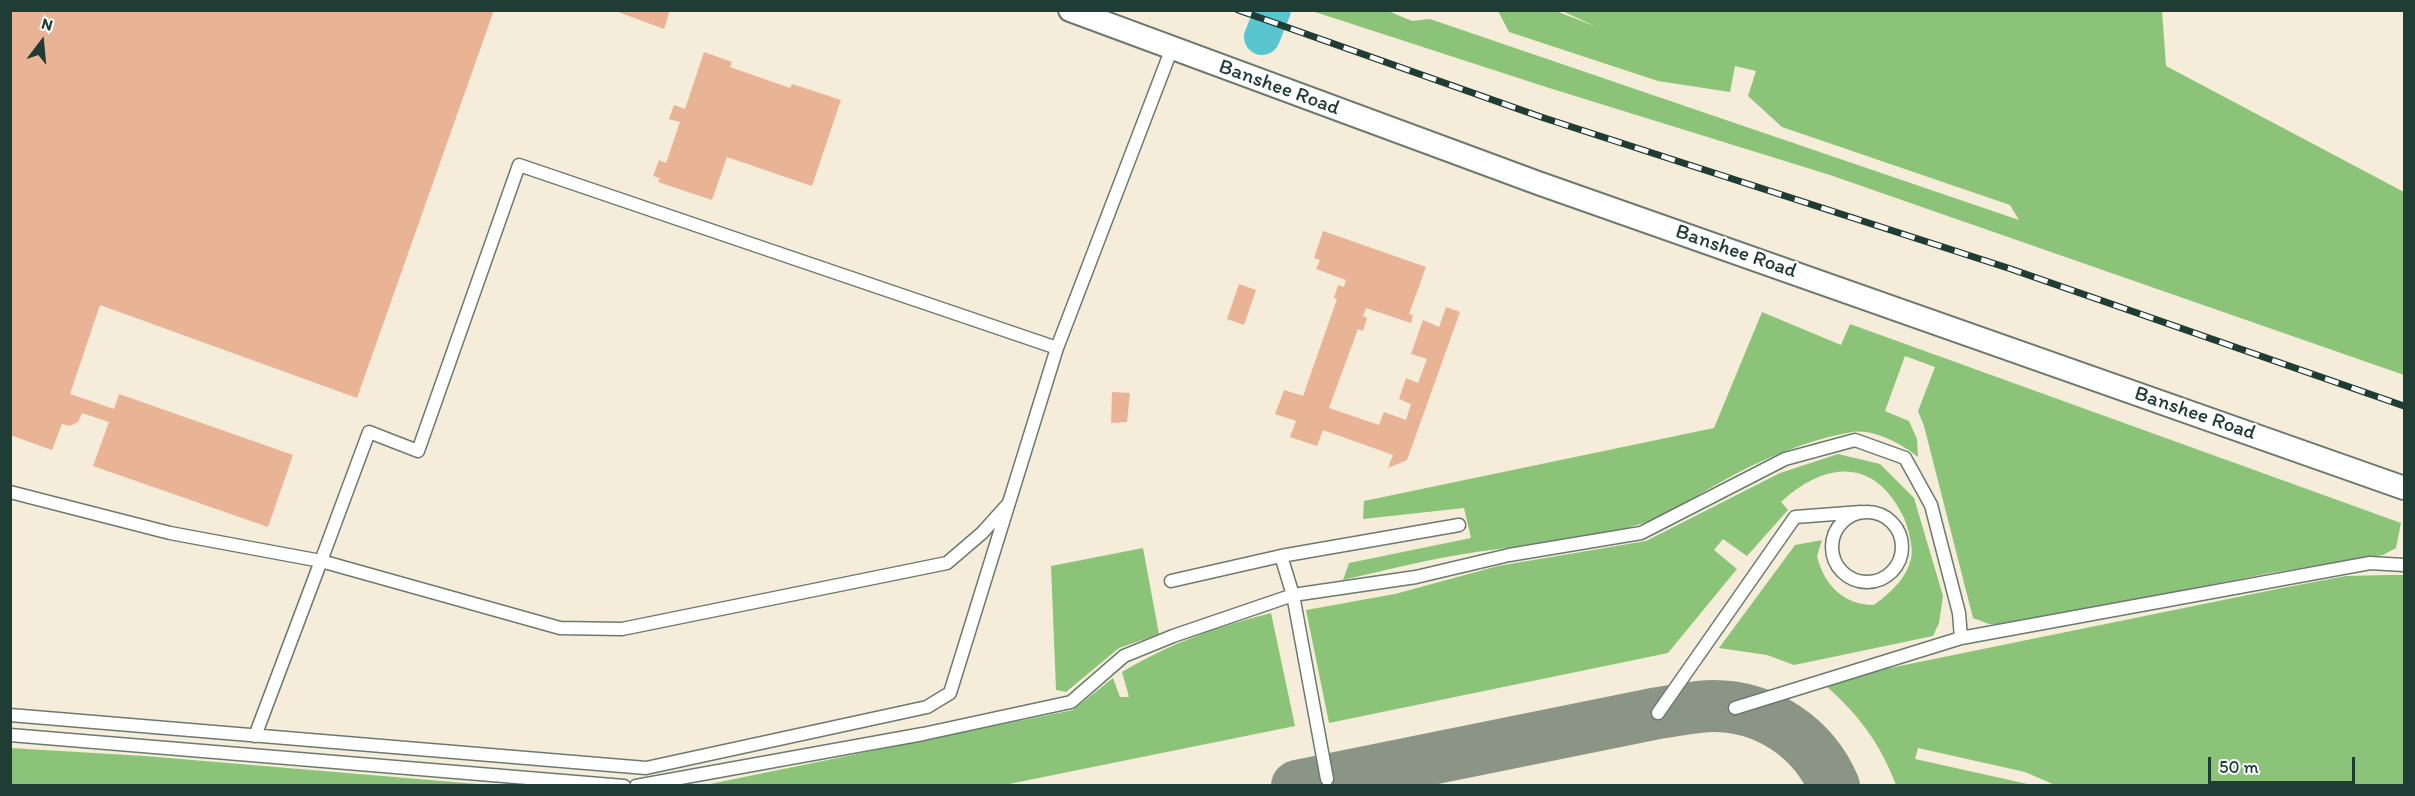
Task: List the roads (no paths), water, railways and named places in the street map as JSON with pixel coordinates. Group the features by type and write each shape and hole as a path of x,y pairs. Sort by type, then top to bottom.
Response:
{"street":[{"name":"Banshee Road","path":"1070,10 1549,187 2404,488"}],"lane":[{"path":"10,715 646,768 927,707 950,693 1057,348 1172,48"},
{"path":"255,736 369,432 418,451 519,165 1057,348"},
{"path":"636,786 924,734 1071,702 1124,656 1173,636 1293,595 1416,577 1509,555 1641,533 1785,459 1855,440 1905,458 1926,496 1931,506 1959,613 1961,638"},
{"path":"10,492 170,533 321,561 560,628 622,629 947,563 982,534 1011,500"},
{"path":"1658,713 1795,516 1861,512 1873,512 1893,524 1902,546 1895,568 1875,581 1864,582 1843,573 1832,554 1835,531 1841,522 1861,512"},
{"path":"1171,581 1281,555 1459,525"},
{"path":"1281,555 1293,595 1327,779"},
{"path":"1736,708 1961,638 2370,563 2404,566"},
{"path":"10,735 624,786"}],"waterway":[{"path":"1262,37 1273,10"}],"railway":[{"path":"1238,10 1541,117 2011,269 2404,406"}]}
